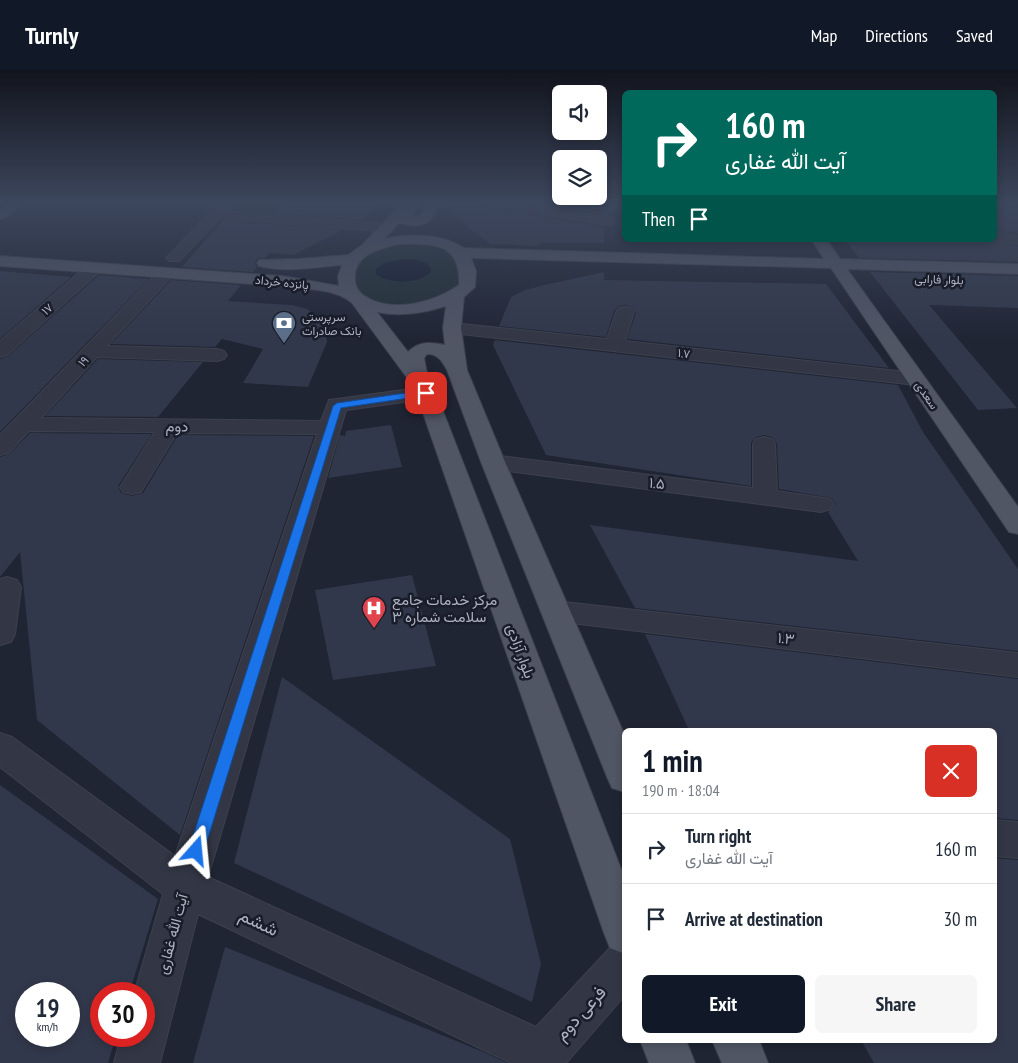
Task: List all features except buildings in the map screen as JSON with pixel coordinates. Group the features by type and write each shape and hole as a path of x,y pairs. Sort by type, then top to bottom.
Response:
{"main road":[{"path":"367,248 354,259 346,274 346,280 356,296 378,306 410,309 434,305 456,296 467,287 470,273 461,253 451,247"},
{"name":"سعدی","path":"824,247 1018,526"},
{"name":"بلوار فارابی","path":"461,253 517,262 840,270 1018,270"},
{"name":"پانزده خرداد","path":"0,262 94,268 168,263 193,259"},
{"name":"پانزده خرداد","path":"252,262 297,264 354,259"},
{"name":"بلوار فارابی","path":"470,273 491,270 517,262"},
{"name":"پانزده خرداد","path":"168,263 325,287 356,296"},
{"path":"282,281 292,278 302,271 301,267 297,264"},
{"name":"بلوار فارابی","path":"840,270 1018,282"},
{"name":"بلوار آزادی","path":"356,296 422,386 622,925"},
{"path":"456,296 452,328 457,370"},
{"path":"422,386 414,357 422,348 436,347 446,352 457,370 493,462 622,770"},
{"path":"665,1043 672,1063"},
{"path":"736,1043 745,1063"}],"street":[{"name":"۱۹","path":"0,448 92,350 183,247"},
{"name":"۱۷","path":"0,351 94,268"},
{"path":"614,345 625,312"},
{"name":"۱.۷","path":"452,328 916,379"},
{"path":"92,350 217,355"},
{"name":"آیت الله غفاری","path":"137,1063 184,888 337,406 422,386"},
{"name":"دوم","path":"23,424 330,428"},
{"path":"132,487 170,426"},
{"path":"764,444 765,497"},
{"name":"۱.۵","path":"493,462 821,504"},
{"path":"0,634 7,587"},
{"name":"۱.۳","path":"555,611 1018,665"},
{"name":"ششم","path":"0,747 184,888 539,1058"},
{"path":"997,838 1018,840"},
{"name":"فرعی دوم","path":"539,1058 622,967"}],"shaded area":[{"path":"378,247 441,247 457,253 465,284 446,299 401,306 366,300 353,285 357,260","holes":["421,261 428,264 431,270 421,279 405,282 389,280 376,274 379,266 388,262"]}],"water":[{"path":"404,259 422,262 431,268 431,272 412,281 389,280 376,274 376,269 384,263"}],"place":[{"name":"سرپرستی بانک صادرات","path":"284,344"},
{"name":"مرکز خدمات جامع سلامت شماره ۳","path":"374,629"}],"route":[{"path":"196,851 337,406 426,393"}]}
